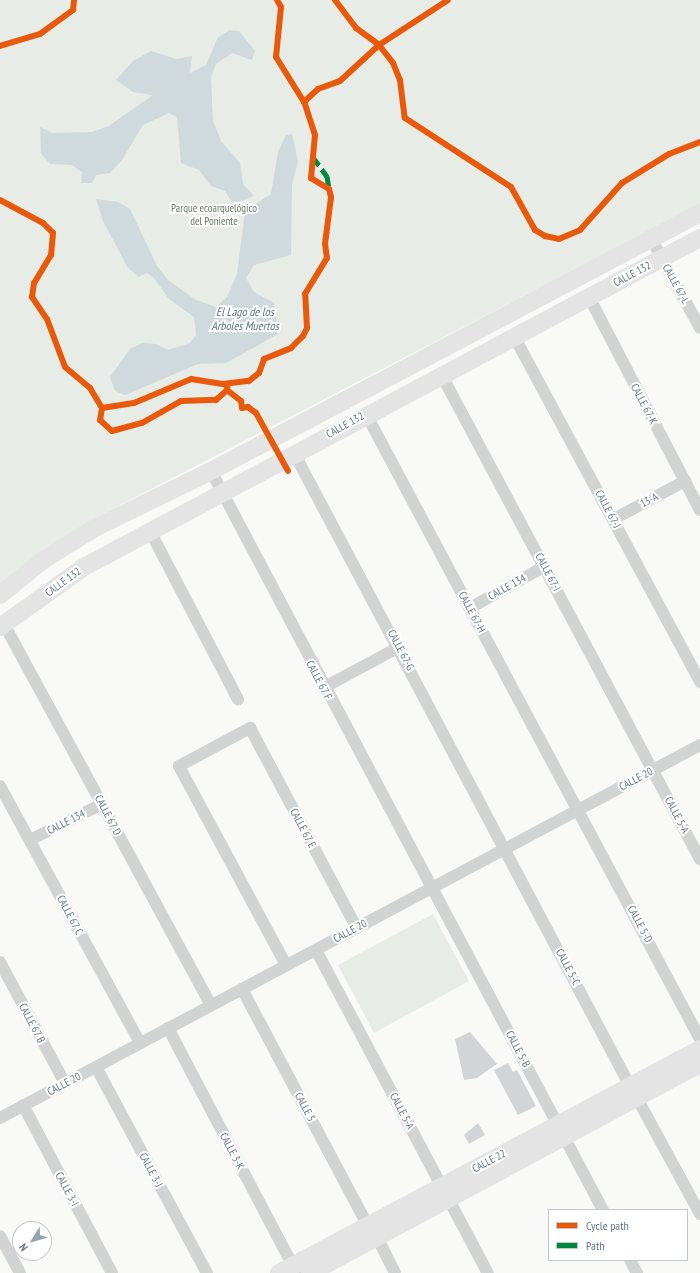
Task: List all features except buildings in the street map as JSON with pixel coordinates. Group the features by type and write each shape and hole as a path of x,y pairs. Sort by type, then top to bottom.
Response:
{"street":[{"name":"CALLE 132","path":"0,595 42,561 93,528 211,471 652,240 700,213"},
{"name":"CALLE 132","path":"2,626 84,567 150,530 223,494 366,414 441,374 515,338 700,238"},
{"name":"CALLE 67-L","path":"652,240 700,328"},
{"name":"CALLE 67-K","path":"589,298 700,510"},
{"name":"CALLE 67-J","path":"515,338 614,519 700,682"},
{"name":"CALLE 67-I","path":"441,374 653,770"},
{"name":"CALLE 67-H","path":"366,414 580,809"},
{"name":"CALLE 67-G","path":"294,453 400,647 506,849"},
{"name":"CALLE 67 F","path":"211,471 323,688 432,888"},
{"name":"13-A","path":"614,519 685,481"},
{"path":"150,530 238,699"},
{"name":"CALLE 134","path":"470,608 545,566"},
{"name":"CALLE 67 D","path":"2,626 102,804 211,1005"},
{"path":"323,688 400,647"},
{"name":"CALLE 67 E","path":"286,965 179,766 250,728 357,928"},
{"name":"CALLE 20","path":"0,1118 700,745"},
{"name":"CALLE 5-A","path":"653,770 700,859"},
{"name":"CALLE 67 C","path":"0,786 140,1043"},
{"name":"CALLE 134","path":"30,840 102,804"},
{"name":"CALLE 5-D","path":"580,809 700,1040"},
{"name":"CALLE 5-C","path":"506,849 633,1092 700,1214"},
{"name":"CALLE 5-B","path":"432,888 602,1209"},
{"name":"CALLE 5-A","path":"316,950 488,1273"},
{"name":"CALLE 67 B","path":"0,962 65,1083"},
{"name":"CALLE 5","path":"242,989 395,1273"},
{"name":"CALLE 3-K","path":"168,1028 290,1271"},
{"name":"CALLE 22","path":"290,1271 372,1231 633,1092 700,1048"},
{"name":"CALLE 22","path":"633,1092 700,1064"},
{"name":"CALLE 3-J","path":"96,1067 207,1273"},
{"name":"CALLE 3-I","path":"23,1105 112,1273"},
{"name":"CALLE 22","path":"310,1273 372,1231"},
{"path":"0,1236 20,1273"},
{"path":"631,1261 637,1273"}],"green space":[{"name":"Parque ecoarquelógico del Poniente","path":"0,0 700,0 700,204 88,522 0,587"},
{"path":"433,914 469,981 374,1033 338,965"}],"water":[{"path":"230,30 239,31 255,51 252,60 232,53 216,64 211,78 213,121 221,141 240,163 243,184 254,196 233,204 225,191 211,186 199,170 181,163 177,117 169,113 143,125 122,160 110,173 96,175 92,183 81,183 82,172 72,165 50,164 41,153 40,127 53,133 92,132 109,126 153,95 133,92 116,80 133,61 151,51 176,59 192,56 190,73 206,65 218,37"},
{"name":"El Lago de los Arboles Muertos","path":"292,134 298,161 292,185 291,255 254,265 246,278 254,292 274,303 278,334 226,363 198,364 125,395 115,391 110,377 130,349 142,343 156,344 168,350 190,343 196,335 194,317 169,299 154,278 147,273 139,277 128,268 103,221 96,199 118,202 130,209 157,266 168,280 196,300 216,307 227,297 237,274 245,211 271,194 278,152 286,135"}],"marked path":[{"path":"313,157 327,176 329,189"}],"cycle path":[{"path":"0,46 40,34 73,10 74,0"},
{"path":"277,0 281,7 276,57 304,102"},
{"path":"335,0 356,28 379,45 393,63 400,80 405,118 511,187 535,230 545,236 559,239 580,230 622,183 669,154 700,142"},
{"path":"0,200 43,223 53,233 51,255 34,283 32,297 47,319 65,367 90,388 102,408 134,403 191,379 223,384 249,381 259,373 264,359 291,348 303,336 307,328 305,294 327,258 325,244 331,197 329,189 311,178 315,135 304,102 318,89 340,81 379,45 448,0"},
{"path":"102,408 100,420 112,431 142,423 181,401 216,400 227,390 227,384"},
{"path":"227,390 241,401 242,408 248,407 256,413 288,471"}]}
